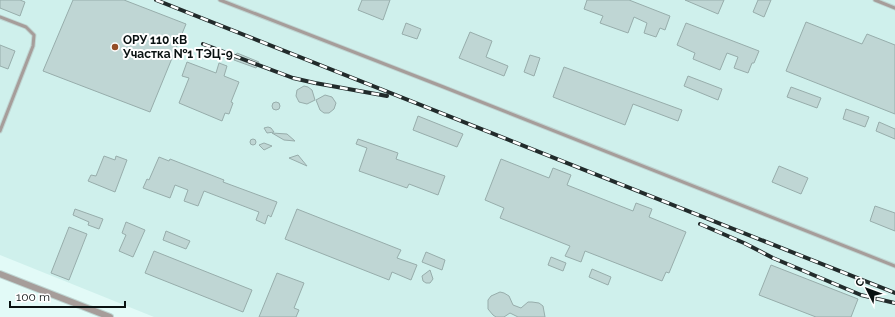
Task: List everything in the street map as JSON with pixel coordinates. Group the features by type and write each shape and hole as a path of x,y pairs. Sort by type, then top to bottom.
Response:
{"street":[{"path":"0,274 110,317"}],"lane":[{"path":"220,0 895,266"},
{"path":"875,0 895,8"},
{"path":"0,17 26,27 34,35 33,46 0,131"}],"shaded area":[{"path":"0,0 895,0 895,317 154,317 0,255"}],"building":[{"path":"0,0 20,0 25,2 20,16 0,8"},
{"name":"ОРУ 110 кВ Участка №1 ТЭЦ-9","path":"73,0 124,0 186,24 150,112 43,71"},
{"path":"362,0 390,0 383,20 358,10"},
{"path":"587,0 629,0 670,16 665,30 660,28 656,37 644,33 647,23 634,17 628,33 600,23 603,16 584,9"},
{"path":"685,0 724,0 718,14"},
{"path":"758,0 771,0 764,17 753,12"},
{"path":"806,22 862,44 867,34 895,45 895,114 786,71"},
{"path":"406,23 421,29 417,39 402,34"},
{"path":"686,23 759,51 748,73 734,68 738,57 727,53 720,70 693,59 695,53 677,45"},
{"path":"470,32 492,41 486,57 508,66 504,76 459,58"},
{"path":"0,45 15,51 8,69 0,66"},
{"path":"237,53 259,62 256,68 234,60"},
{"path":"530,55 540,58 534,76 524,72"},
{"path":"187,62 216,73 219,63 227,66 224,76 239,82 231,102 233,103 229,114 225,113 222,121 179,103 189,78 182,76"},
{"path":"564,67 682,110 678,121 633,104 625,125 553,97"},
{"path":"688,76 722,89 718,100 684,86"},
{"path":"304,86 312,90 315,100 307,104 299,102 296,96 297,90"},
{"path":"791,87 821,98 817,108 787,97"},
{"path":"325,95 332,97 336,103 334,109 329,113 324,113 320,110 316,100"},
{"path":"274,102 278,102 280,106 278,110 274,110 272,108 272,104"},
{"path":"846,109 869,117 865,127 843,119"},
{"path":"418,116 463,134 457,147 413,130"},
{"path":"879,122 895,129 895,139 876,131"},
{"path":"268,127 274,132 267,133 264,128"},
{"path":"272,133 287,134 295,141 284,140"},
{"path":"253,139 256,142 253,145 250,142"},
{"path":"358,139 398,153 396,159 445,176 438,195 409,184 407,188 359,171 367,148 356,144"},
{"path":"264,143 272,146 264,150 259,145"},
{"path":"298,155 307,166 289,158"},
{"path":"104,156 115,160 116,156 127,160 115,192 88,181 91,175 96,176"},
{"path":"159,157 169,161 170,159 224,180 223,182 277,202 271,217 268,215 265,224 256,220 259,212 204,191 198,206 184,201 188,190 175,185 170,198 143,188 147,179 149,180"},
{"path":"501,159 549,178 553,168 571,175 567,185 633,211 636,203 652,209 649,217 686,232 669,273 666,272 662,281 585,251 581,262 565,256 570,246 500,218 504,208 485,200"},
{"path":"779,166 808,178 801,194 772,182"},
{"path":"875,206 895,213 895,231 870,221"},
{"path":"75,209 103,219 99,229 88,225 89,222 73,215"},
{"path":"297,209 401,250 397,258 417,265 411,280 392,272 389,280 285,239"},
{"path":"126,222 145,230 133,257 119,251 126,235 122,233"},
{"path":"69,227 87,234 69,280 51,273"},
{"path":"166,231 190,241 186,249 163,240"},
{"path":"154,251 252,290 243,312 145,273"},
{"path":"426,252 445,260 442,270 422,262"},
{"path":"551,257 566,263 563,271 548,265"},
{"path":"771,265 858,299 851,317 816,317 759,295"},
{"path":"592,269 611,277 608,285 589,277"},
{"path":"430,270 433,279 430,283 426,283 423,281 422,276"},
{"path":"277,273 304,283 294,308 299,310 296,317 259,317"},
{"path":"500,292 509,296 513,305 521,308 528,302 539,303 543,306 545,317 518,317 510,313 504,317 496,317 488,309 488,300 491,296"}],"railway":[{"path":"156,0 895,293"},
{"path":"203,44 293,78 387,96"},
{"path":"700,224 744,243 773,258 861,295 895,303"}],"place":[{"name":"ОРУ 110 кВ Участка №1 ТЭЦ-9","path":"115,47"}]}
